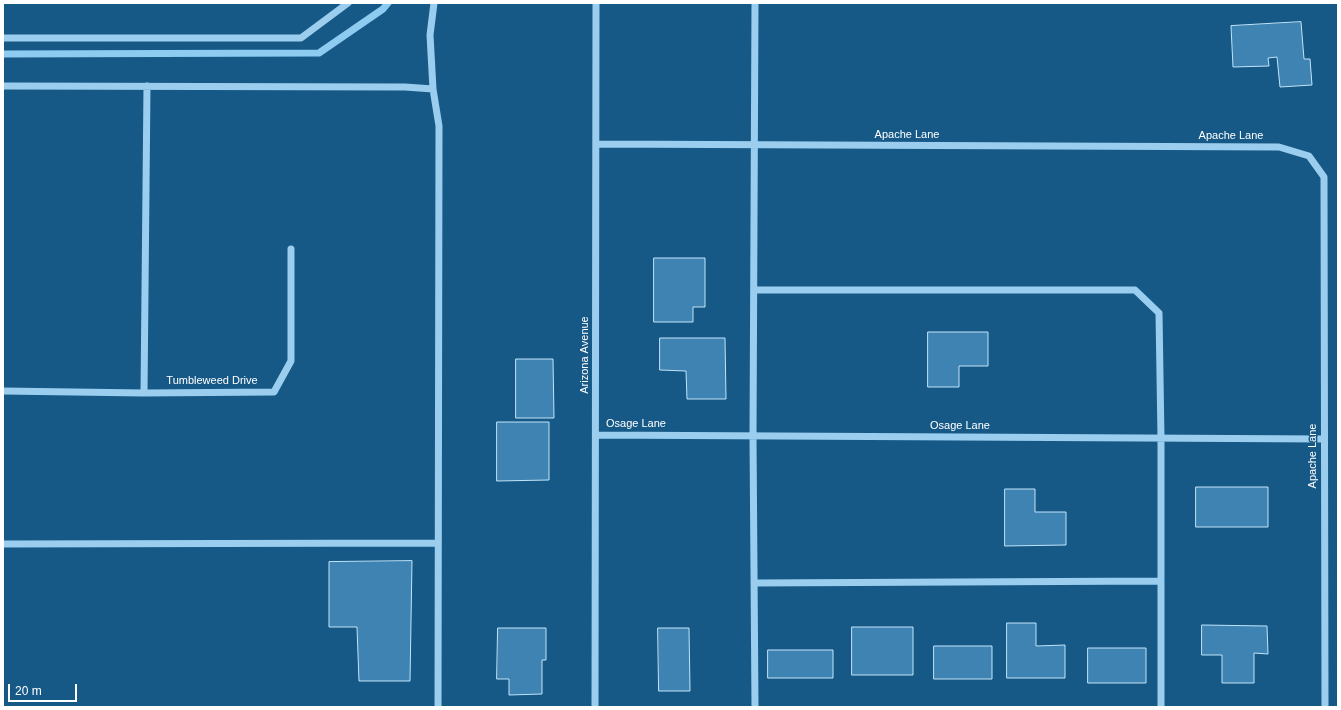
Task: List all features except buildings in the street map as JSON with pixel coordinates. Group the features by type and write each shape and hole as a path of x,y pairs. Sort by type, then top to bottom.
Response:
{"street":[{"path":"3,38 301,38 348,3"},
{"path":"434,3 430,35 433,89 439,126 438,707"},
{"name":"Arizona Avenue","path":"595,707 596,3"},
{"path":"754,3 753,436 755,707"},
{"path":"3,86 397,87 433,89"},
{"path":"144,393 147,86"},
{"name":"Apache Lane","path":"596,144 1279,147 1309,156 1324,177 1325,707"},
{"name":"Tumbleweed Drive","path":"3,391 144,393 274,392 291,361 291,249"},
{"path":"754,290 1135,290 1159,313 1161,438 1161,707"},
{"name":"Osage Lane","path":"596,435 1324,439"},
{"path":"3,544 438,543"},
{"path":"754,583 1161,581"}],"waterway":[{"path":"3,54 319,53 383,9 388,3"}]}
